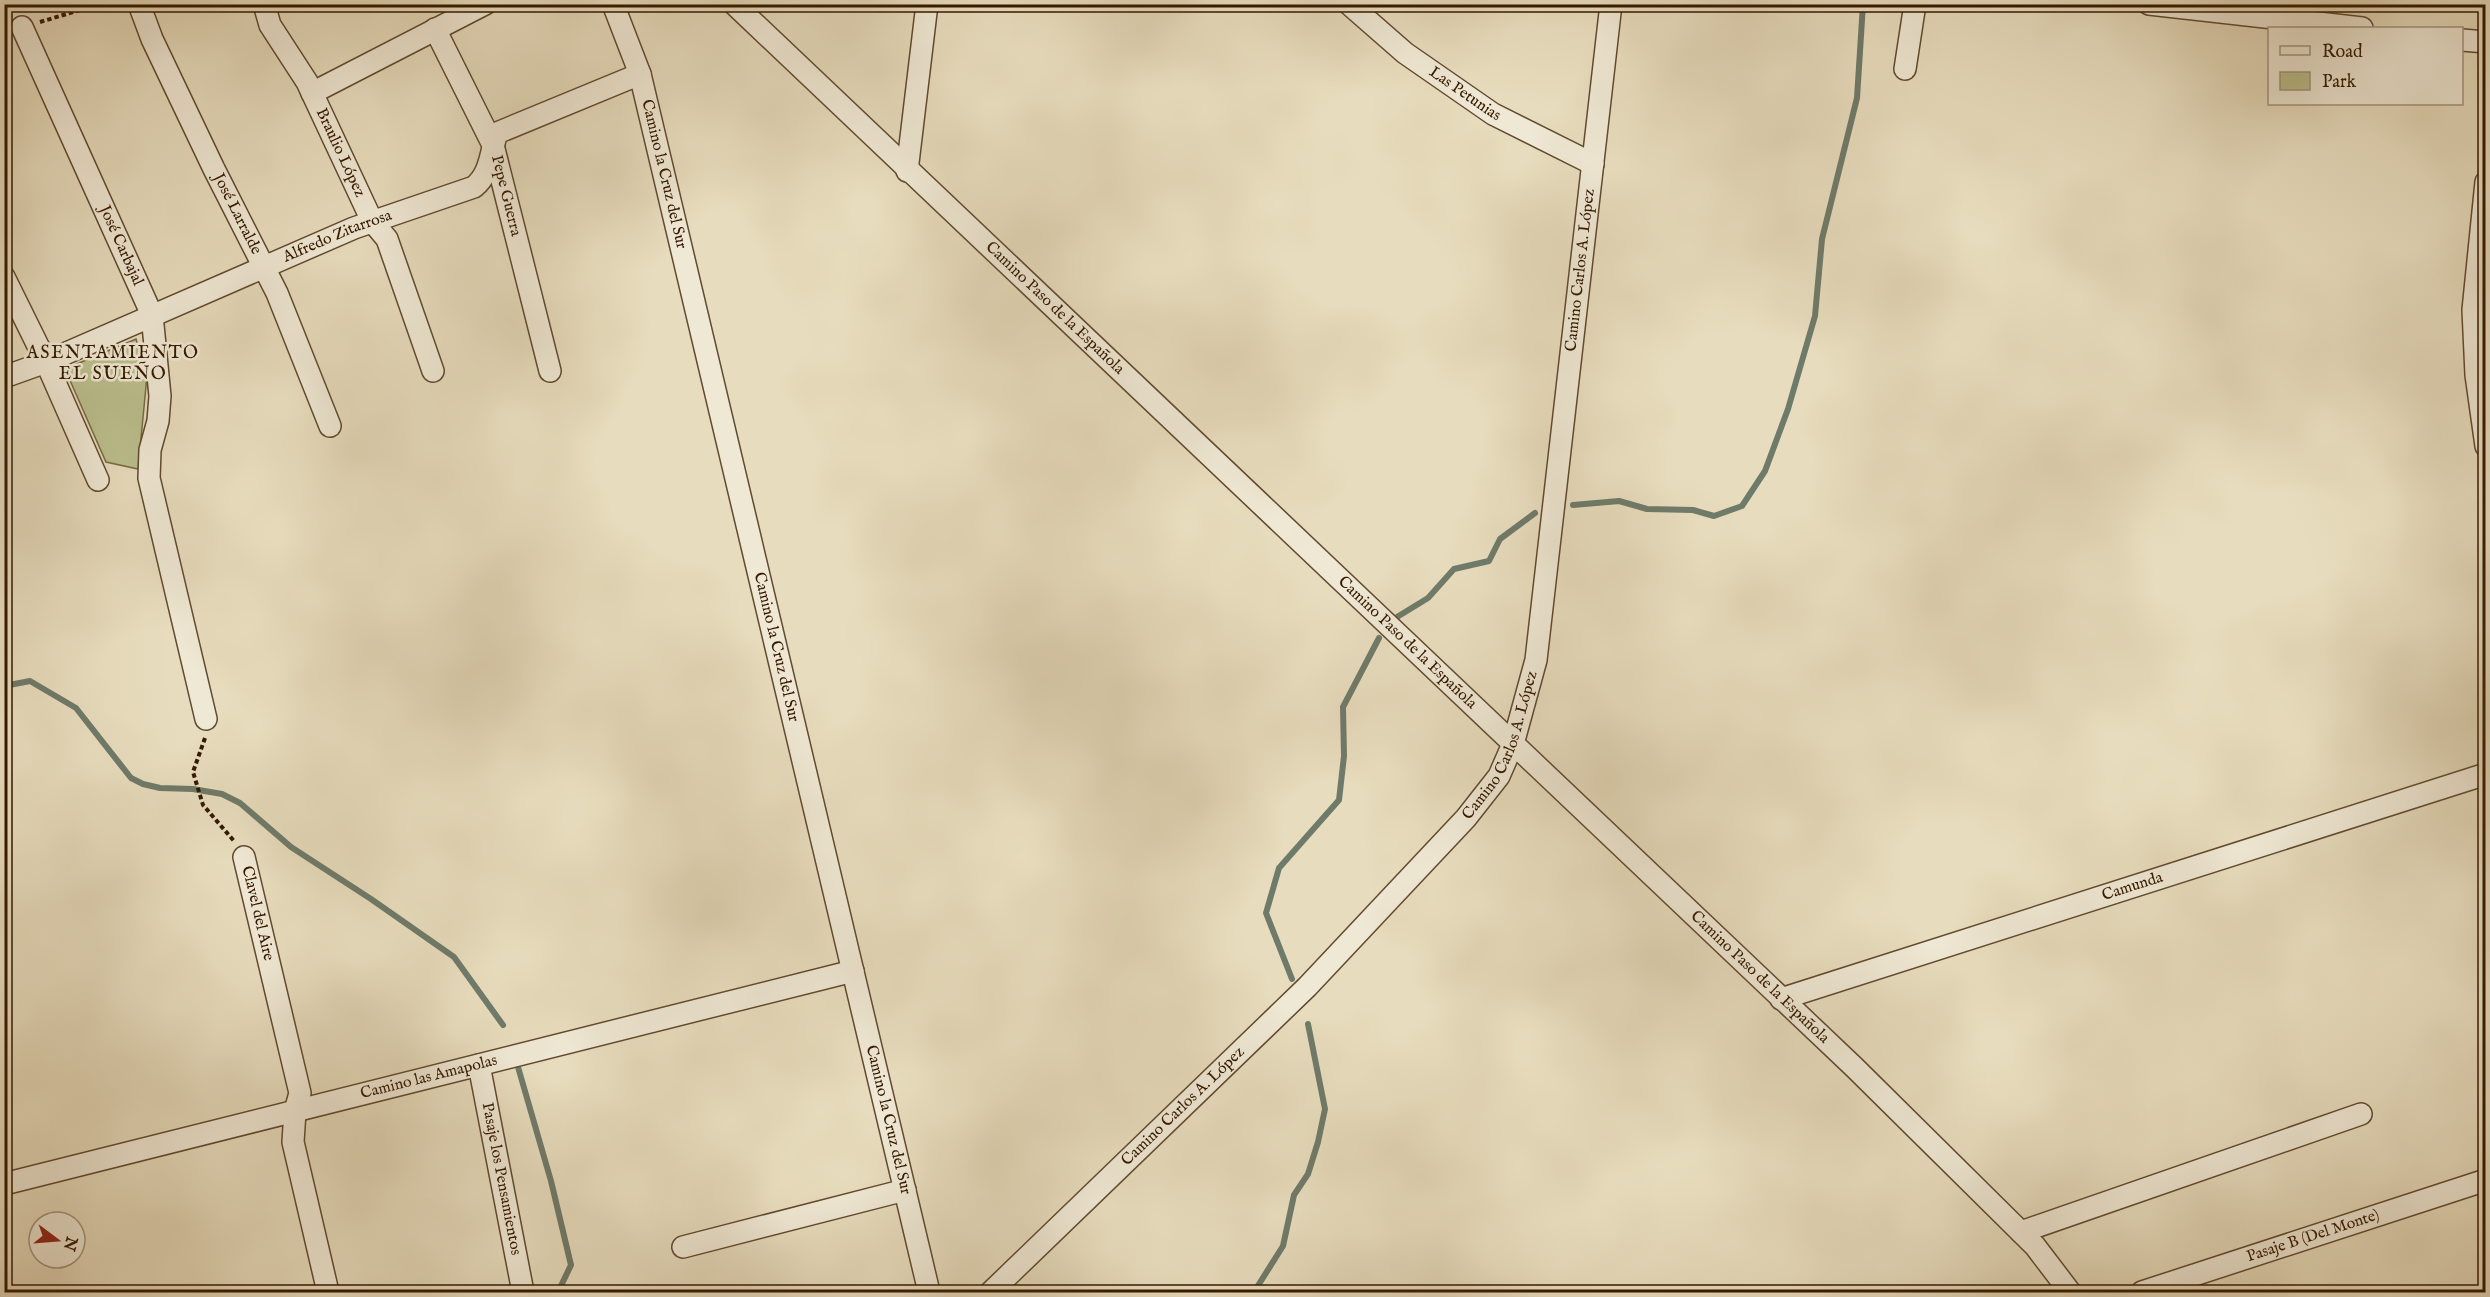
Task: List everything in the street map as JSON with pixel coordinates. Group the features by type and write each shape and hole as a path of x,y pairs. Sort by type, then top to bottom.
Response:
{"street":[{"name":"José Larralde","path":"139,4 152,39 262,267 277,293 330,426"},
{"name":"Braulio López","path":"264,4 270,25 298,66 372,221 387,239 433,371"},
{"path":"312,93 486,4"},
{"name":"Camino la Cruz del Sur","path":"613,4 640,74 929,1293"},
{"name":"Camino Paso de la Española","path":"734,4 907,171 1854,1067 2021,1232 2049,1262 2070,1293"},
{"path":"907,171 927,4"},
{"name":"Las Petunias","path":"1349,4 1405,53 1493,114 1593,164"},
{"name":"Camino Carlos A. López","path":"992,1293 1307,987 1466,818 1499,776 1513,744 1536,660 1611,4"},
{"path":"1905,69 1915,4"},
{"path":"2149,4 2353,27"},
{"name":"José Carbajal","path":"22,27 152,315 160,396 158,421 150,450 149,478 206,719"},
{"name":"Pepe Guerra","path":"435,29 493,145 550,371"},
{"path":"2463,40 2486,42"},
{"path":"493,145 497,133 640,74"},
{"name":"Alfredo Zitarrosa","path":"4,377 46,362 372,221 474,188 483,180 489,168 493,145"},
{"path":"2486,182 2473,310 2476,375 2486,446"},
{"path":"4,277 46,362 98,480"},
{"name":"Camunda","path":"1781,999 2486,774"},
{"name":"Clavel del Aire","path":"244,857 300,1093 295,1111 293,1142 328,1293"},
{"name":"Camino las Amapolas","path":"4,1184 853,971"},
{"name":"Pasaje los Pensamientos","path":"479,1065 523,1293"},
{"path":"2021,1232 2361,1114"},
{"name":"Pasaje B (Del Monte)","path":"2142,1293 2486,1180"},
{"path":"683,1247 904,1190"}],"path":[{"path":"22,27 100,4"},
{"name":"Clavel del Aire","path":"206,719 207,732 204,746 193,772 203,805 228,832 244,857"}],"green space":[{"path":"136,339 147,376 138,469 106,462 65,369"}],"waterway":[{"path":"1573,505 1619,501 1647,509 1693,510 1714,516 1742,506 1765,471 1788,409 1815,316 1822,239 1857,98 1863,4"},
{"path":"1397,617 1428,598 1454,569 1489,561 1500,539 1535,513"},
{"path":"1292,979 1266,913 1279,868 1339,800 1344,756 1343,707 1379,638"},
{"path":"4,686 30,681 76,708 131,778 143,784 160,788 193,789 222,794 240,803 291,847 454,957 503,1025"},
{"path":"1254,1292 1283,1246 1294,1195 1308,1174 1325,1109 1308,1024"},
{"path":"518,1067 551,1181 571,1265 558,1292"}],"district":[{"name":"ASENTAMIENTO EL SUEÑO","path":"113,364"}]}
